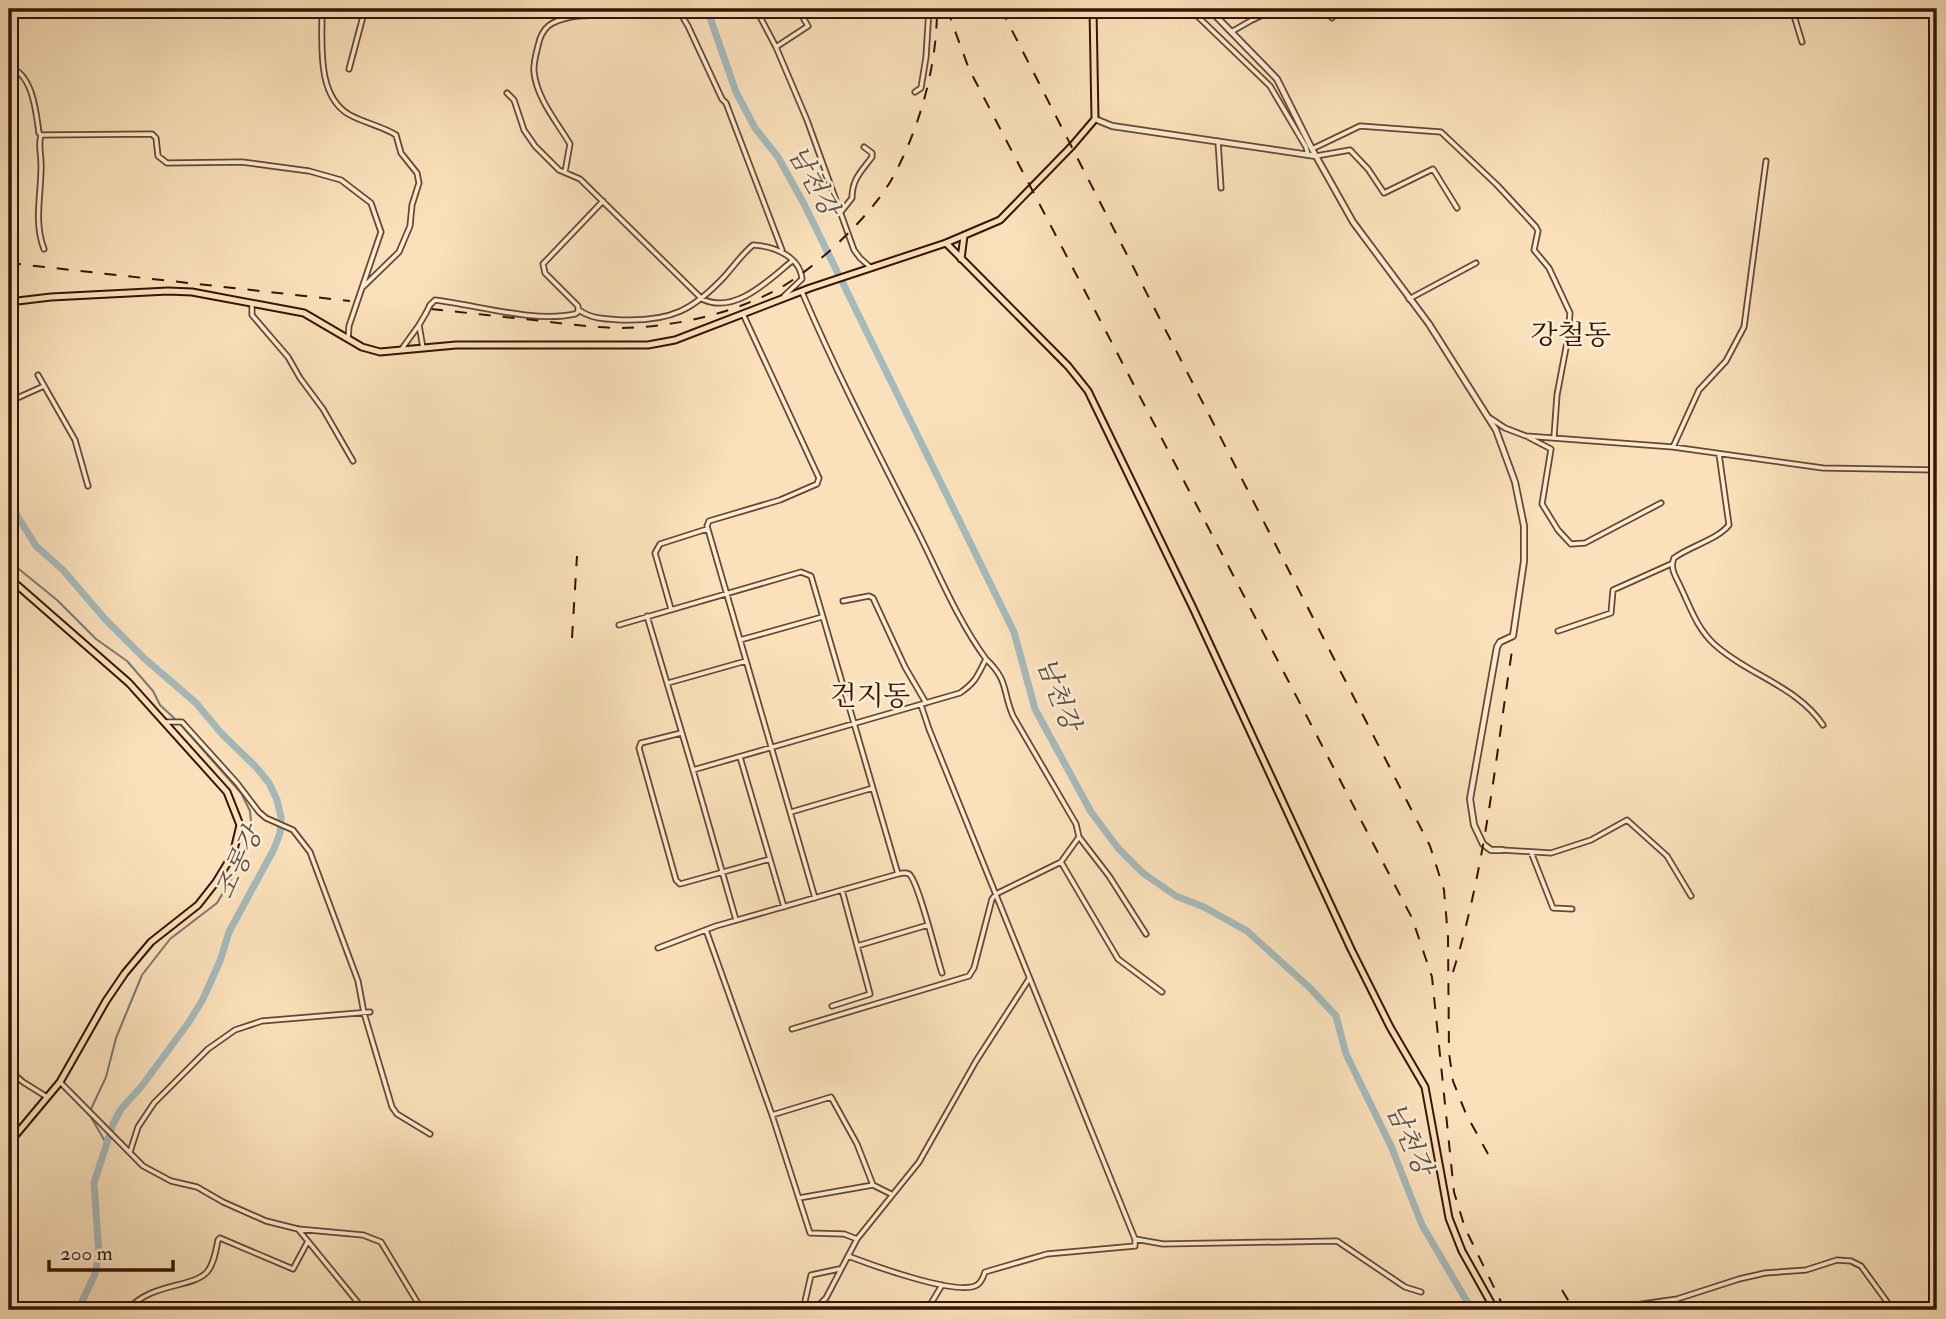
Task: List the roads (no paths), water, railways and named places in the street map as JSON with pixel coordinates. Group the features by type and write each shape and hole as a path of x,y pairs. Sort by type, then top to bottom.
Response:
{"main road":[{"path":"9,302 27,298 179,291 304,313 374,351 456,345 655,344 675,340 810,288 946,243 1000,220 1095,119 1093,9"},
{"path":"961,259 964,236"},
{"path":"946,243 1068,366 1088,391 1194,608 1351,949 1390,1027 1425,1087 1448,1219 1467,1261 1495,1310"},
{"path":"9,578 130,683 227,792 239,820 233,854 203,899 151,942 118,982 60,1082 9,1143"}],"street":[{"path":"320,9 324,75 335,102 353,117 396,135 403,157 419,178 419,188 411,205 410,226 402,246 396,256 360,290"},
{"path":"349,69 365,9"},
{"path":"565,172 570,144 550,114 535,76 534,64 540,36 546,27 560,20 612,14 624,9"},
{"path":"660,9 676,9 726,103 782,250 800,269 802,279 779,300"},
{"path":"756,9 776,47 807,120 854,250 872,268"},
{"path":"776,47 808,26 798,9"},
{"path":"915,92 921,88 923,78 929,9"},
{"path":"1190,9 1273,90 1308,155"},
{"path":"1209,9 1277,79 1353,222 1429,324 1489,417 1515,482 1524,537 1522,575 1513,636 1500,642 1497,647 1470,792 1472,819 1483,844 1491,850 1551,853 1598,837 1627,820 1667,856 1691,896"},
{"path":"1247,9 1252,20"},
{"path":"1231,32 1267,13 1268,9"},
{"path":"1332,19 1342,9"},
{"path":"1792,9 1802,41"},
{"path":"1242,58 1249,50"},
{"path":"9,67 18,70 29,89 41,135 39,220 44,249"},
{"path":"507,93 514,100 519,120 528,137 546,158 580,179 702,299 721,303 741,298 758,290 792,261"},
{"path":"1095,119 1112,126 1316,156 1350,150 1368,169 1384,193 1433,169 1457,208"},
{"path":"1312,149 1360,127 1441,132 1497,185 1536,227 1538,232 1534,250 1549,268 1570,313 1557,396 1554,437"},
{"path":"41,135 152,134 156,138 158,156 167,163 242,162 309,171 341,180 371,203 381,232 360,290 349,326 348,339"},
{"path":"1218,141 1221,188"},
{"path":"841,212 852,198 855,179 872,157 872,153 864,147"},
{"path":"1673,447 1699,390 1722,366 1744,327 1766,161"},
{"path":"603,201 542,264 545,273 579,310 592,318 646,319 677,313 702,299 753,245 782,250"},
{"path":"1409,299 1476,263"},
{"path":"802,292 825,347 967,629 1004,682 1007,702 1013,716 1076,824 1079,837 1110,876 1146,934"},
{"path":"401,351 435,300 499,312 548,316 569,316 579,310"},
{"path":"252,303 252,316 288,357 323,409 353,461"},
{"path":"743,314 819,478 817,484 780,500 709,521 708,529 815,898"},
{"path":"419,326 423,348"},
{"path":"38,375 75,440 88,486"},
{"path":"9,389 15,399 44,386"},
{"path":"1489,417 1505,428 1551,449 1542,504 1558,530 1571,544 1585,543 1661,503"},
{"path":"1527,436 1673,447 1823,468 1937,470"},
{"path":"1558,631 1611,613 1612,590 1672,563 1674,558 1688,548 1723,532 1729,525 1719,454"},
{"path":"671,609 656,549 660,544 708,529"},
{"path":"1672,563 1697,624 1714,643 1732,658 1802,701 1823,725"},
{"path":"618,625 804,571 811,576 898,874"},
{"path":"843,601 869,596 873,598 923,704 929,729 1135,1239 1135,1246 1131,1247 1047,1254 1009,1263 985,1272 981,1282 972,1287 942,1284 883,1269 848,1256"},
{"path":"647,616 736,920"},
{"path":"740,640 822,617"},
{"path":"693,770 960,693 976,681 986,659"},
{"path":"668,683 746,661"},
{"path":"164,722 184,723 259,812 271,821 289,827 302,839 315,864 358,981 364,1013 392,1107 397,1114 430,1134"},
{"path":"681,733 639,745 676,880 680,884 770,859"},
{"path":"740,757 784,907"},
{"path":"790,812 873,788"},
{"path":"792,1029 970,976 992,899 996,894 1061,862 1079,837"},
{"path":"1531,852 1553,908 1572,909"},
{"path":"1061,862 1118,959 1162,992"},
{"path":"658,948 736,920 906,873 912,879 942,973"},
{"path":"832,1006 870,994 842,890"},
{"path":"857,946 928,925"},
{"path":"706,930 772,1115 810,1234 844,1234 857,1239"},
{"path":"814,1310 826,1298 857,1239 919,1162 970,1071 1029,977"},
{"path":"130,1152 138,1127 154,1104 208,1049 235,1030 262,1021 370,1012"},
{"path":"9,1070 48,1098"},
{"path":"60,1082 143,1166 171,1181 197,1187 266,1221 298,1228 363,1235 380,1242 422,1310"},
{"path":"772,1115 831,1097 857,1144 873,1185"},
{"path":"799,1198 873,1185 891,1194"},
{"path":"298,1228 364,1310"},
{"path":"128,1310 143,1297 160,1289 205,1275 211,1266 220,1238 293,1269 307,1241"},
{"path":"1135,1239 1164,1244 1337,1241 1405,1287 1421,1292"},
{"path":"1601,1310 1677,1300 1739,1279 1806,1269 1837,1260 1851,1261 1861,1266 1893,1310"},
{"path":"803,1310 811,1275 840,1269"},
{"path":"927,1310 942,1284"}],"waterway":[{"name":"남천강","path":"707,9 736,92 755,128 778,157 804,204 1014,632 1035,709 1091,812 1118,848 1143,873 1176,896 1204,907 1247,931 1310,988 1336,1016 1346,1054 1391,1146 1422,1225 1472,1310"},
{"name":"조롱강","path":"9,107 13,125 9,145"},
{"name":"조롱강","path":"9,496 36,546 63,570 105,619 145,659 196,703 222,734 256,767 269,783 281,817 280,833 274,849 229,932 220,961 203,999 141,1087 121,1109 113,1124 94,1183 99,1255 95,1274 78,1310"},
{"path":"9,561 57,600 96,639 127,661 153,691 160,705 175,719"},
{"path":"91,1109 106,1077 116,1038 142,975 170,939 217,903 243,859 252,833 250,811 241,793 180,724"},
{"path":"89,1114 106,1143"}],"railway":[{"path":"431,309 630,328 713,315 780,288 811,267 843,238 872,207 893,177 911,138 925,96 934,52 937,9"},
{"path":"947,9 969,69 1412,918 1432,977 1454,1192 1465,1228 1505,1310"},
{"path":"1001,9 1430,846 1444,890 1448,937 1449,1053 1453,1081 1466,1114 1488,1154"},
{"path":"9,263 350,301"},
{"path":"572,638 577,556"},
{"path":"1453,972 1482,851 1513,644"},
{"path":"1562,1290 1574,1310"}],"district":[{"name":"강철동","path":"1571,335"},
{"name":"건지동","path":"870,696"}]}
